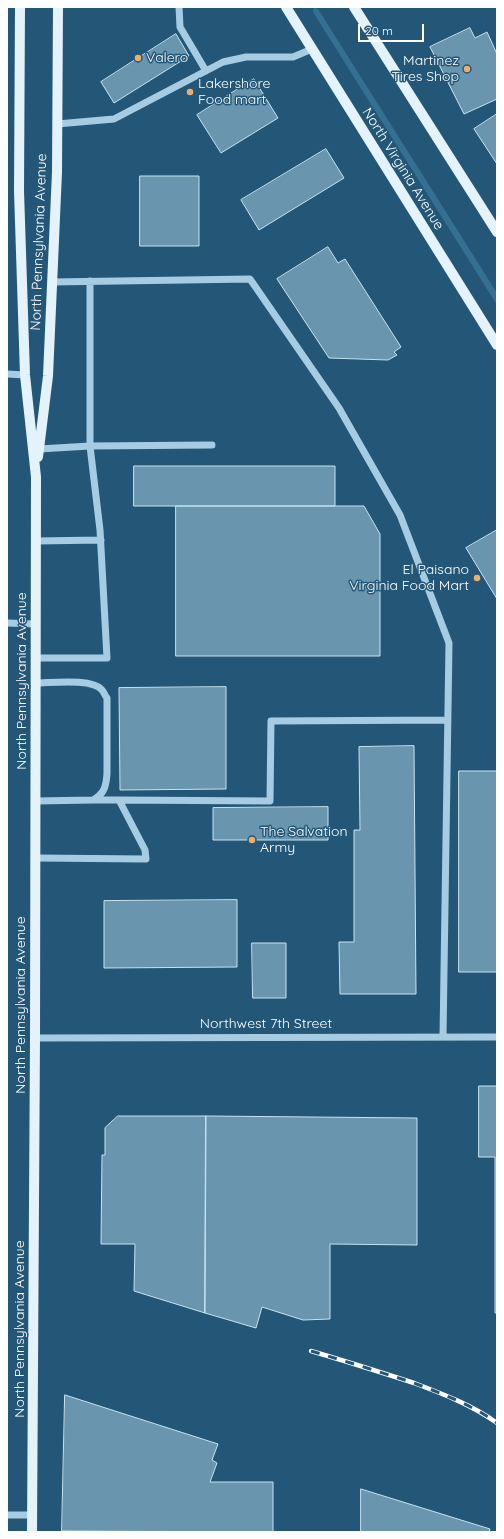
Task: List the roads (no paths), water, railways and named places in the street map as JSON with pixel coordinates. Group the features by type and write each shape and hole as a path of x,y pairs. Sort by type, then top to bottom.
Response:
{"main road":[{"name":"North Pennsylvania Avenue","path":"20,7 19,191 25,375 36,477"},
{"name":"North Pennsylvania Avenue","path":"32,1532 36,858 36,477 48,376 57,172 58,7"},
{"name":"North Virginia Avenue","path":"286,7 496,340"},
{"path":"354,7 497,232"}],"street":[{"path":"179,7 180,27 206,71"},
{"path":"57,124 114,119 223,62 246,57 293,57 312,49"},
{"path":"52,282 250,278 339,408 400,515 449,643 443,1037"},
{"path":"36,658 107,658 101,540 90,446 90,282"},
{"path":"7,374 25,375"},
{"path":"39,449 90,446 212,445"},
{"path":"36,541 101,540"},
{"path":"7,623 36,624"},
{"path":"36,683 84,683 95,685 102,690 107,698 106,786 101,796 93,800"},
{"path":"36,801 270,801 271,721 448,720"},
{"path":"36,858 146,859 146,850 119,800"},
{"name":"Northwest 7th Street","path":"35,1038 497,1037"},
{"path":"7,1515 32,1515"}],"railway":[{"path":"311,1351 425,1387 467,1405 497,1423"}],"place":[{"name":"Valero","path":"138,58"},
{"name":"Martinez Tires Shop","path":"467,69"},
{"name":"Lakershore Food mart","path":"190,92"},
{"name":"El Paisano Virginia Food Mart","path":"477,578"},
{"name":"The Salvation Army","path":"252,840"}]}
